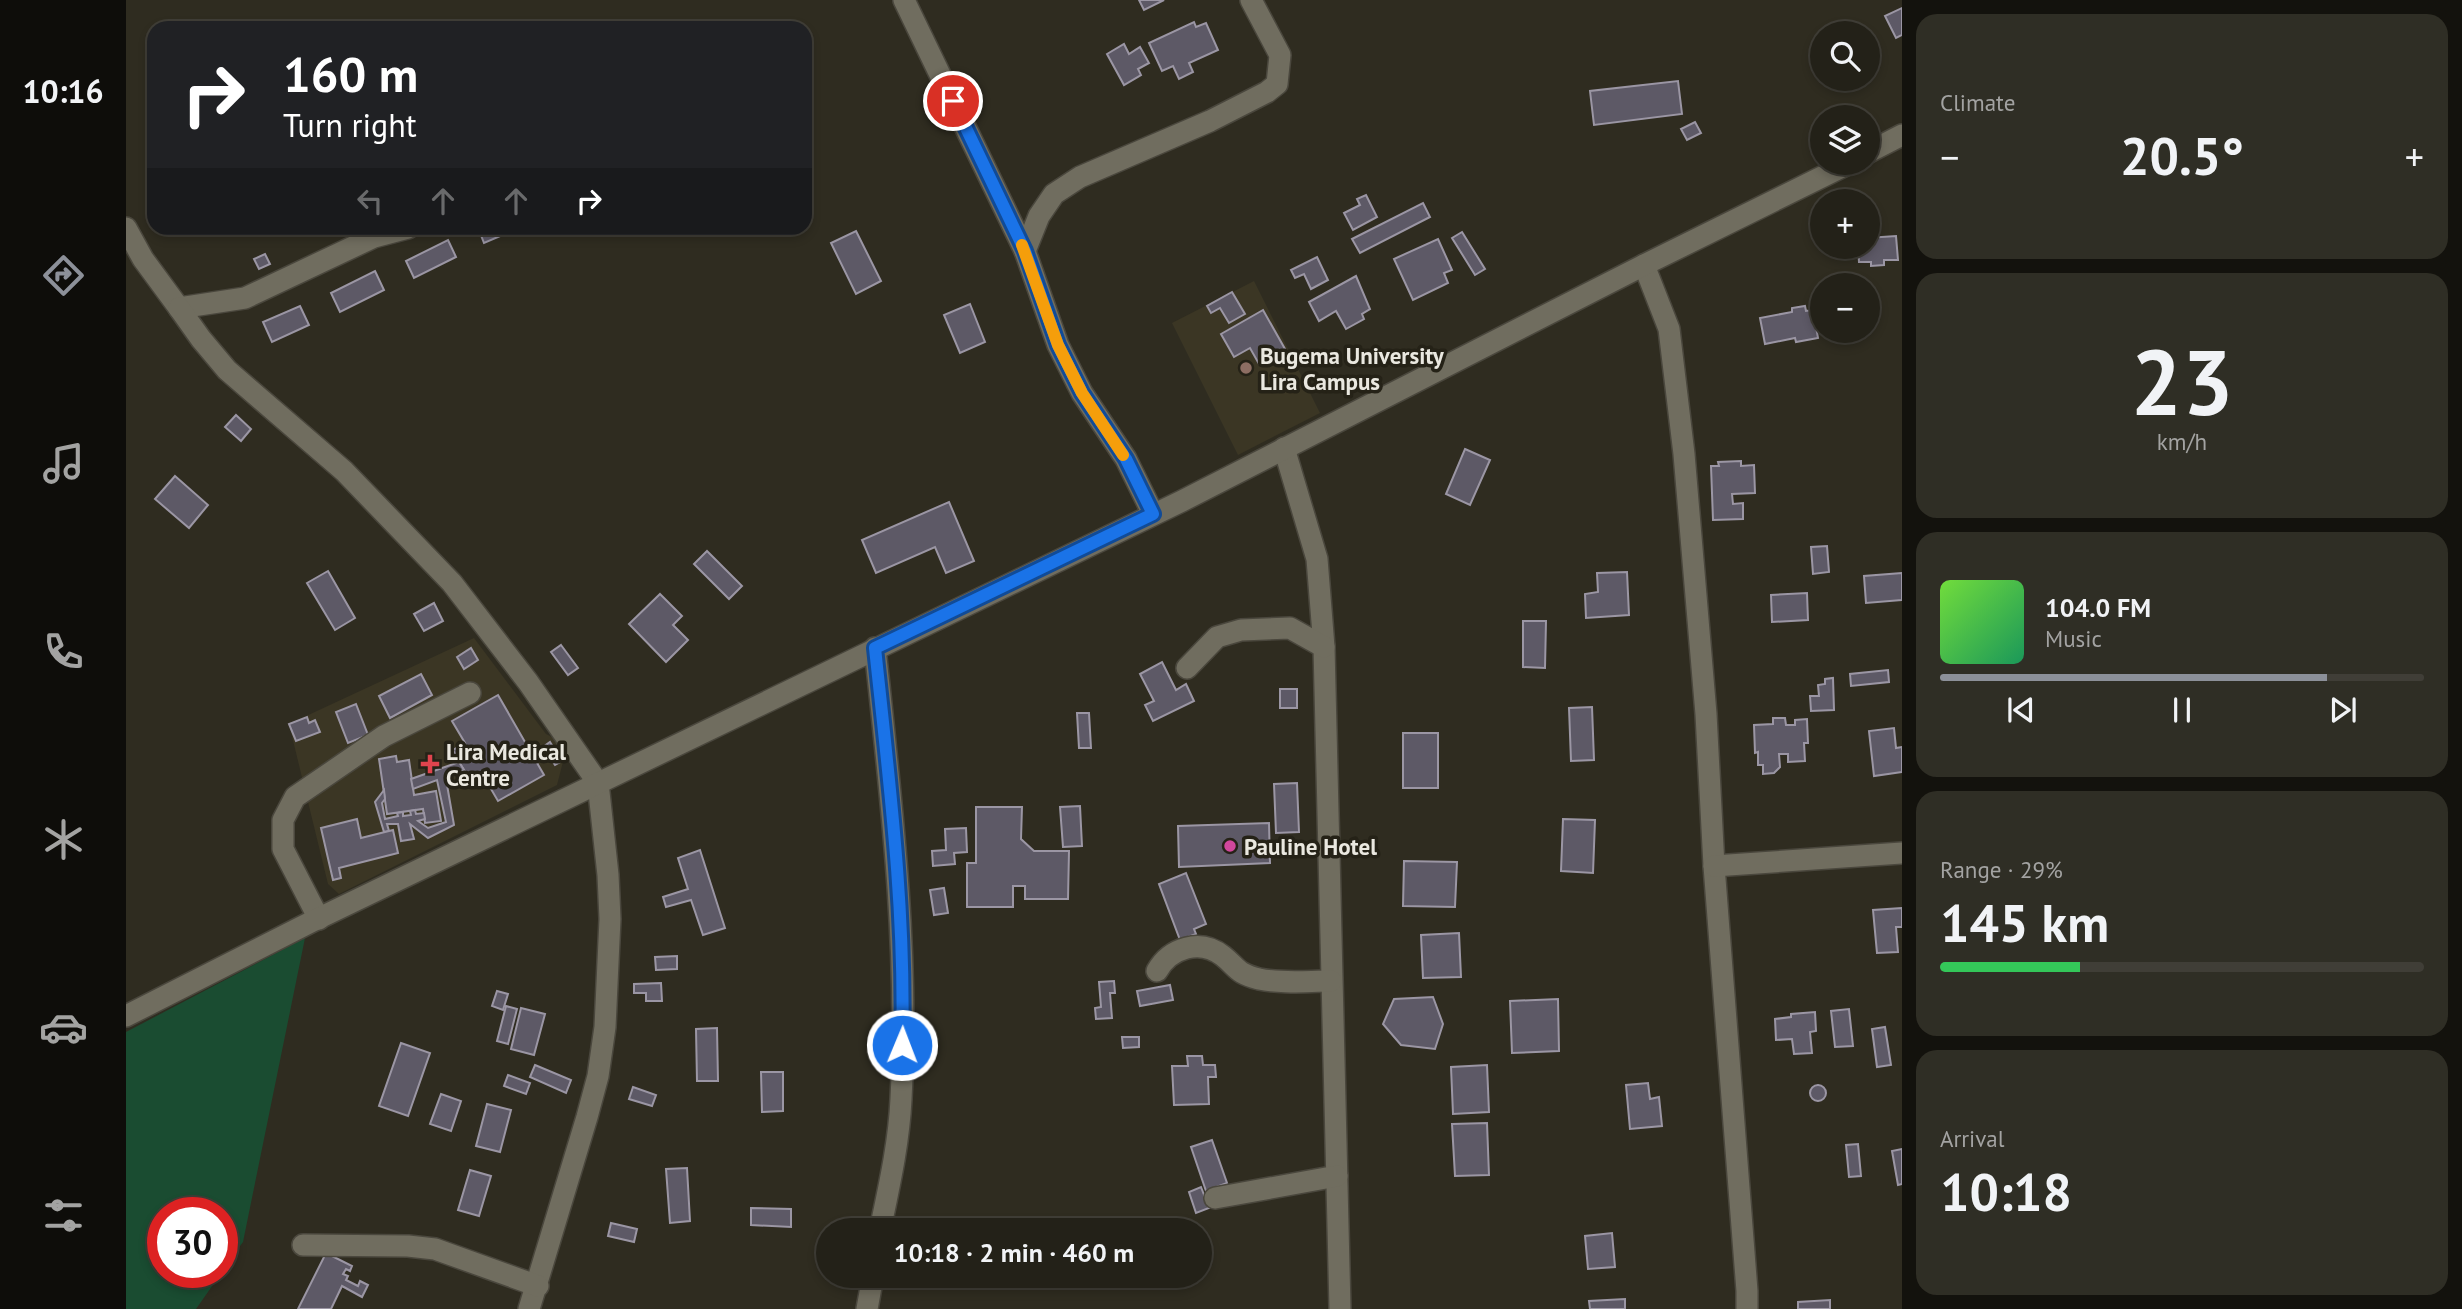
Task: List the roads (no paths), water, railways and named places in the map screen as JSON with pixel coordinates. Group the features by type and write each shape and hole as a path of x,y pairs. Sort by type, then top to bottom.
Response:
{"street":[{"path":"904,0 1025,251 1058,345 1082,393 1126,459 1153,514"},
{"path":"1025,251 1039,216 1054,194 1063,188 1080,177 1210,121 1267,92 1277,84 1280,55 1251,0"},
{"path":"1880,146 1902,135"},
{"path":"126,1016 319,919 1153,514 1826,175"},
{"path":"126,228 143,259 201,339 228,370 345,471 452,583 528,682 598,783 610,919 605,1027 595,1086 530,1309"},
{"path":"180,308 245,299 381,235"},
{"path":"1644,265 1670,329 1691,536 1747,1309"},
{"path":"1284,448 1317,559 1324,647 1340,1309"},
{"path":"1187,668 1217,637 1241,630 1290,628 1324,647"},
{"path":"875,648 897,856 903,1020 901,1102 882,1218"},
{"path":"319,919 283,849 283,820 295,797 384,736 470,693"},
{"path":"1714,866 1902,853"},
{"path":"1157,971 1169,954 1191,947 1209,948 1223,956 1237,970 1259,979 1287,982 1331,981"},
{"path":"1215,1198 1337,1176"},
{"path":"303,1245 408,1246 435,1249 538,1286"},
{"path":"867,1309 871,1288"}],"place":[{"name":"Bugema University Lira Campus","path":"1246,368"},
{"name":"Lira Medical Centre","path":"430,764"},
{"name":"Pauline Hotel","path":"1230,846"}]}
